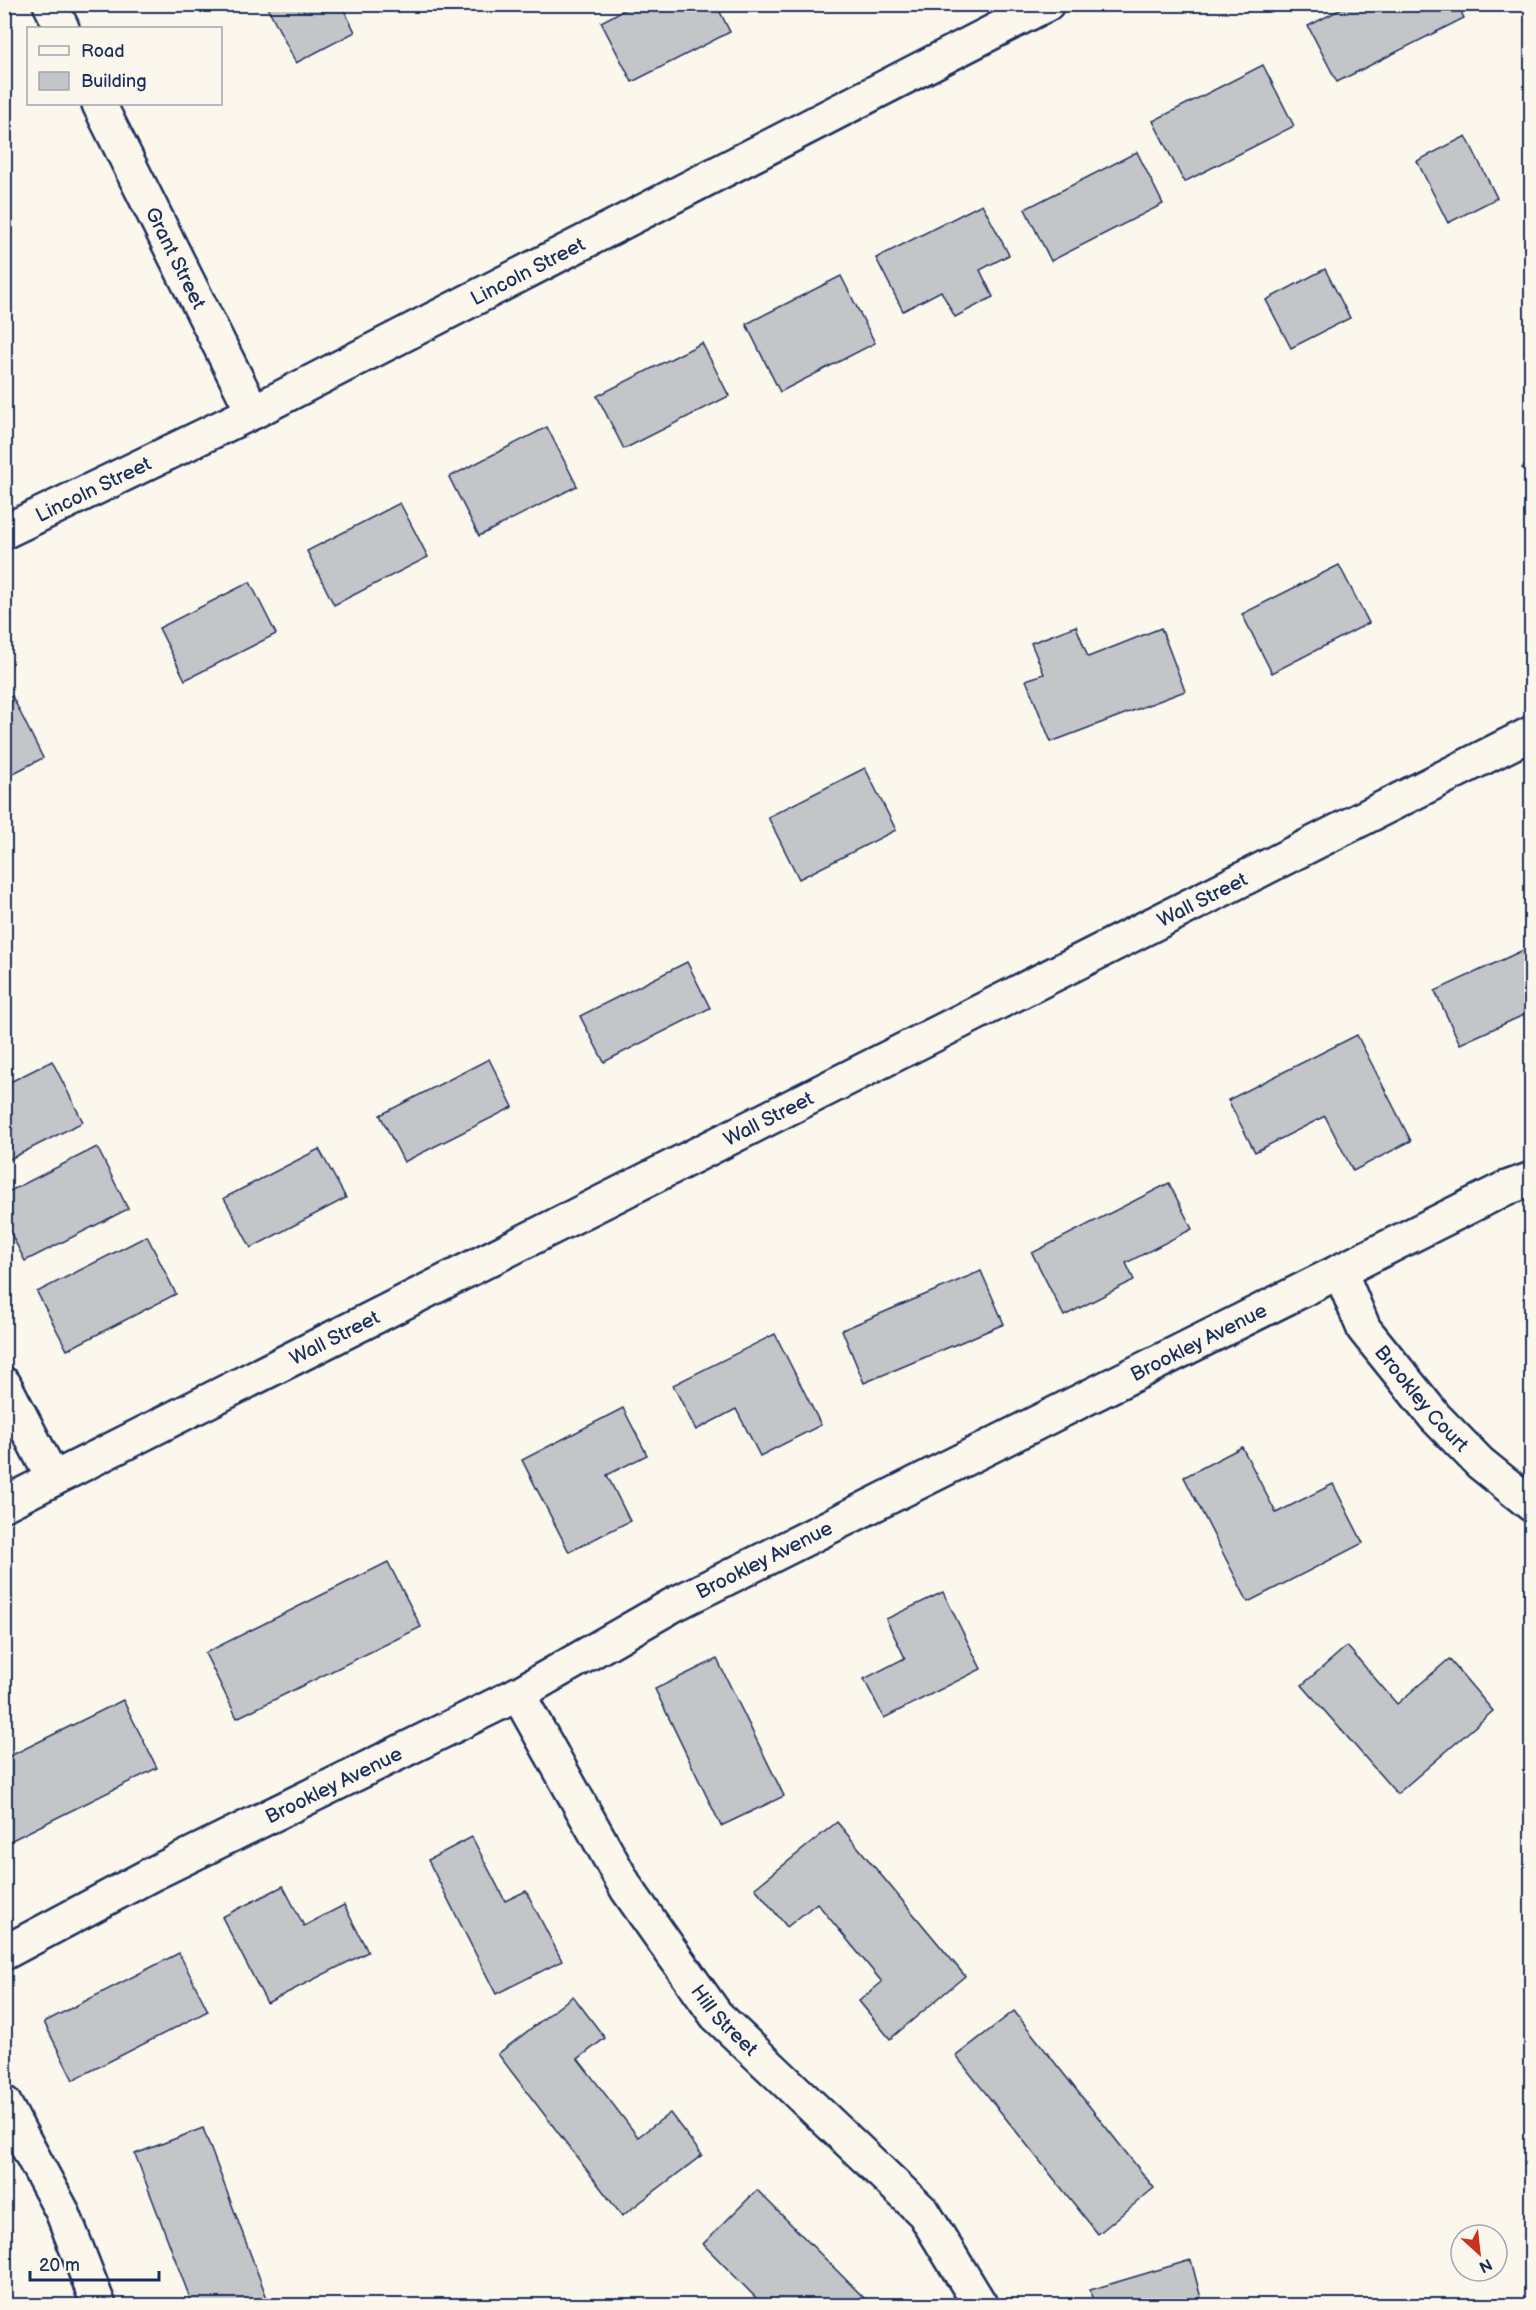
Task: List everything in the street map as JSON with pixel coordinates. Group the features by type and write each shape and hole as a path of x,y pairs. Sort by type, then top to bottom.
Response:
{"street":[{"path":"50,4 62,27"},
{"name":"Lincoln Street","path":"4,532 253,412 1047,4"},
{"name":"Grant Street","path":"100,105 253,412"},
{"name":"Wall Street","path":"4,1504 1532,733"},
{"name":"Brookley Avenue","path":"4,1953 150,1875 518,1694 673,1605 1504,1189 1532,1179"},
{"name":"Brookley Court","path":"1340,1271 1364,1329 1435,1417 1480,1463 1532,1505"},
{"path":"4,1384 53,1479"},
{"name":"Hill Street","path":"518,1694 627,1889 716,2015 924,2213 981,2306"},
{"path":"4,2103 62,2211 99,2306"}],"building":[{"path":"266,4 341,4 355,32 296,63"},
{"path":"635,4 716,4 730,32 632,82 601,22"},
{"path":"1351,4 1457,4 1464,18 1337,82 1308,26"},
{"path":"1263,65 1294,126 1184,182 1153,121"},
{"path":"1466,136 1497,198 1448,223 1417,161"},
{"path":"1137,152 1163,204 1051,261 1025,209"},
{"path":"982,204 1009,255 980,270 993,297 955,317 941,291 903,311 876,258"},
{"path":"1325,269 1350,318 1291,348 1266,300"},
{"path":"841,276 875,343 780,392 746,324"},
{"path":"702,343 729,396 624,449 597,396"},
{"path":"547,427 577,486 479,536 449,477"},
{"path":"1532,458 1532,477 1522,468"},
{"path":"400,503 428,557 334,605 307,551"},
{"path":"1339,565 1369,623 1272,673 1242,614"},
{"path":"250,582 276,634 185,680 159,628"},
{"path":"1076,626 1088,657 1161,628 1185,691 1051,742 1026,680 1044,674 1031,643"},
{"path":"12,696 43,758 4,778 4,700"},
{"path":"865,768 896,830 799,879 768,817"},
{"path":"1532,946 1532,1021 1528,1013 1460,1044 1435,991"},
{"path":"687,962 710,1008 604,1062 580,1016"},
{"path":"1357,1035 1411,1141 1353,1171 1325,1116 1255,1152 1228,1100"},
{"path":"489,1059 513,1107 404,1162 380,1115"},
{"path":"52,1061 83,1122 4,1162 4,1085"},
{"path":"97,1147 128,1209 25,1261 4,1220 4,1194"},
{"path":"319,1149 346,1198 251,1248 224,1198"},
{"path":"1169,1183 1192,1229 1126,1263 1134,1280 1064,1316 1032,1253"},
{"path":"147,1236 176,1294 67,1350 37,1292"},
{"path":"981,1271 1004,1324 864,1383 842,1330"},
{"path":"775,1334 821,1425 760,1456 736,1409 696,1430 673,1385"},
{"path":"623,1408 647,1455 607,1475 630,1521 569,1552 522,1460"},
{"path":"1242,1447 1276,1513 1333,1484 1363,1543 1248,1602 1184,1477"},
{"path":"388,1562 421,1627 237,1718 205,1653"},
{"path":"943,1592 981,1669 884,1718 864,1679 905,1658 886,1619"},
{"path":"1347,1646 1397,1704 1449,1659 1493,1711 1397,1794 1302,1685"},
{"path":"717,1659 784,1796 721,1826 655,1689"},
{"path":"123,1700 157,1768 4,1844 4,1759"},
{"path":"837,1822 965,1976 890,2039 859,2001 882,1982 817,1903 787,1927 755,1888"},
{"path":"472,1837 505,1901 526,1891 562,1961 496,1994 428,1860"},
{"path":"283,1886 304,1926 344,1905 368,1952 267,2003 222,1917"},
{"path":"179,1953 208,2011 73,2080 44,2022"},
{"path":"573,1996 605,2038 578,2059 638,2137 670,2113 702,2155 622,2216 498,2054"},
{"path":"1014,2011 1154,2188 1098,2234 956,2056"},
{"path":"203,2128 270,2306 193,2306 135,2154"},
{"path":"757,2190 872,2306 764,2306 703,2244"},
{"path":"1191,2260 1203,2306 1094,2306 1090,2290"}]}
